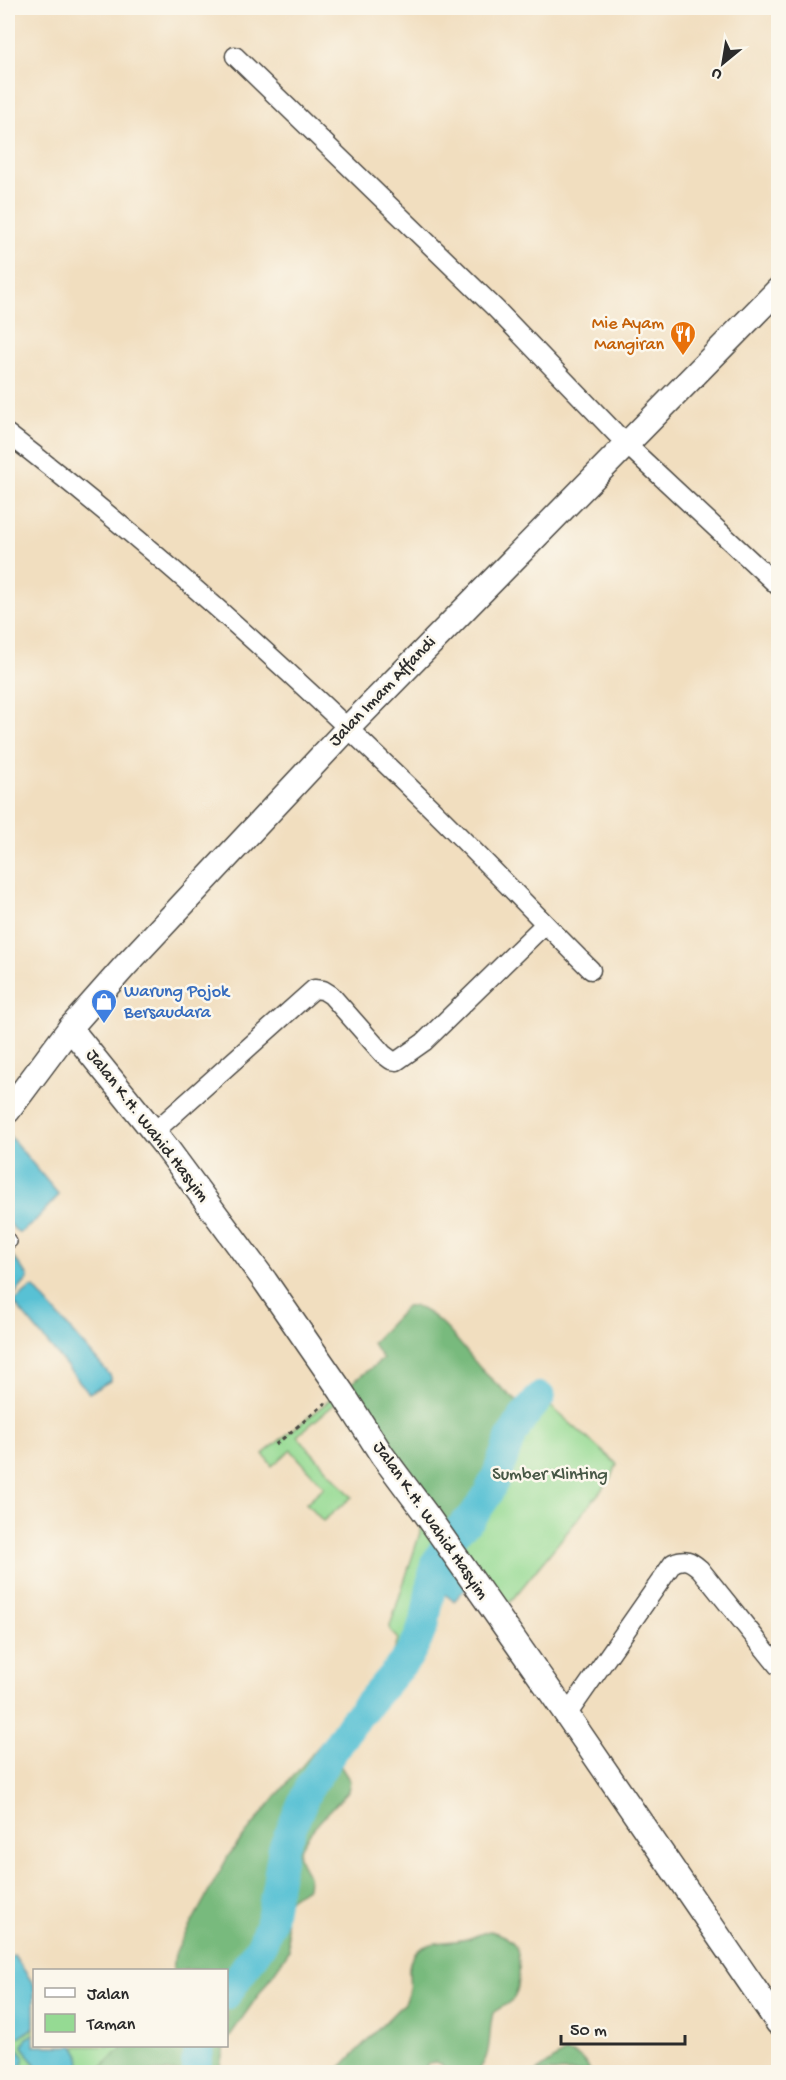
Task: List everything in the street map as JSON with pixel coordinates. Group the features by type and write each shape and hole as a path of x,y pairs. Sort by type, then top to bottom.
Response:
{"street":[{"path":"235,56 496,309 626,444 778,586"},
{"name":"Jalan Imam Affandi","path":"8,1111 70,1028 124,967 348,728 778,290"},
{"path":"8,434 252,639 433,810 591,970"},
{"path":"154,1132 314,989 323,990 331,995 383,1054 391,1060 398,1061 424,1042 546,924"},
{"name":"Jalan K.H. Wahid Hasyim","path":"70,1028 154,1132 265,1281 382,1455 567,1715 778,2023"},
{"path":"567,1715 673,1563 681,1559 691,1560 700,1569 778,1666"}],"path":[{"path":"275,1445 341,1391"}],"green space":[{"path":"414,1306 443,1325 487,1375 528,1411 506,1451 484,1501 447,1544 341,1391 383,1359 372,1343 406,1307"},
{"path":"341,1391 344,1396 297,1436 352,1497 323,1521 306,1503 324,1487 291,1450 272,1466 263,1454"},
{"name":"Sumber Klinting","path":"540,1397 617,1464 612,1477 498,1617 444,1549 432,1576 426,1613 418,1640 413,1651 406,1657 398,1658 394,1652 398,1639 391,1632 390,1626 426,1514 447,1544 472,1517 496,1477 510,1439 521,1420"},
{"path":"324,1740 350,1781 348,1791 318,1823 300,1850 299,1857 308,1874 309,1882 308,1888 291,1898 285,1909 289,1951 228,2039 228,1969 173,1969 175,1953 229,1855"},
{"path":"489,1931 512,1941 518,1952 519,1979 514,1997 493,2013 488,2051 477,2072 446,2072 442,2065 435,2062 427,2065 425,2072 336,2072 404,2003 409,1990 410,1962 417,1952 429,1945 467,1939"},
{"path":"8,2026 15,2036 24,2035 33,2028 33,2035 26,2039 23,2046 40,2072 32,2072 29,2068 23,2072 14,2072 21,2067 24,2057 8,2035"},
{"path":"123,2047 97,2072 77,2072 75,2048"},
{"path":"123,2047 224,2047 220,2067 224,2072 97,2072"},
{"path":"564,2053 574,2054 580,2058 591,2072 536,2072"}],"water":[{"path":"8,1134 59,1195 33,1223 20,1233 8,1221"},
{"path":"8,1250 28,1276 28,1279 11,1298 8,1294"},
{"path":"34,1288 110,1375 110,1381 89,1393 15,1304 15,1301"},
{"path":"446,1557 467,1587 454,1601 439,1590 438,1568"},
{"path":"14,1955 33,1984 33,2028 19,2037 15,2036 8,2026 8,1957"},
{"path":"8,2035 24,2057 19,2069 12,2072 8,2072"},
{"path":"33,2035 33,2047 75,2047 80,2059 77,2072 40,2072 23,2046 26,2039"}],"waterway":[{"path":"228,1992 263,1942 271,1919 283,1848 308,1789 351,1724 408,1657 425,1621 435,1564 447,1544 472,1517 486,1497 510,1439 521,1420 540,1397"},
{"path":"198,2072 196,2062 200,2047"}],"place":[{"name":"Mie Ayam Mangiran","path":"683,357"},
{"name":"Warung Pojok Bersaudara","path":"104,1025"}]}
